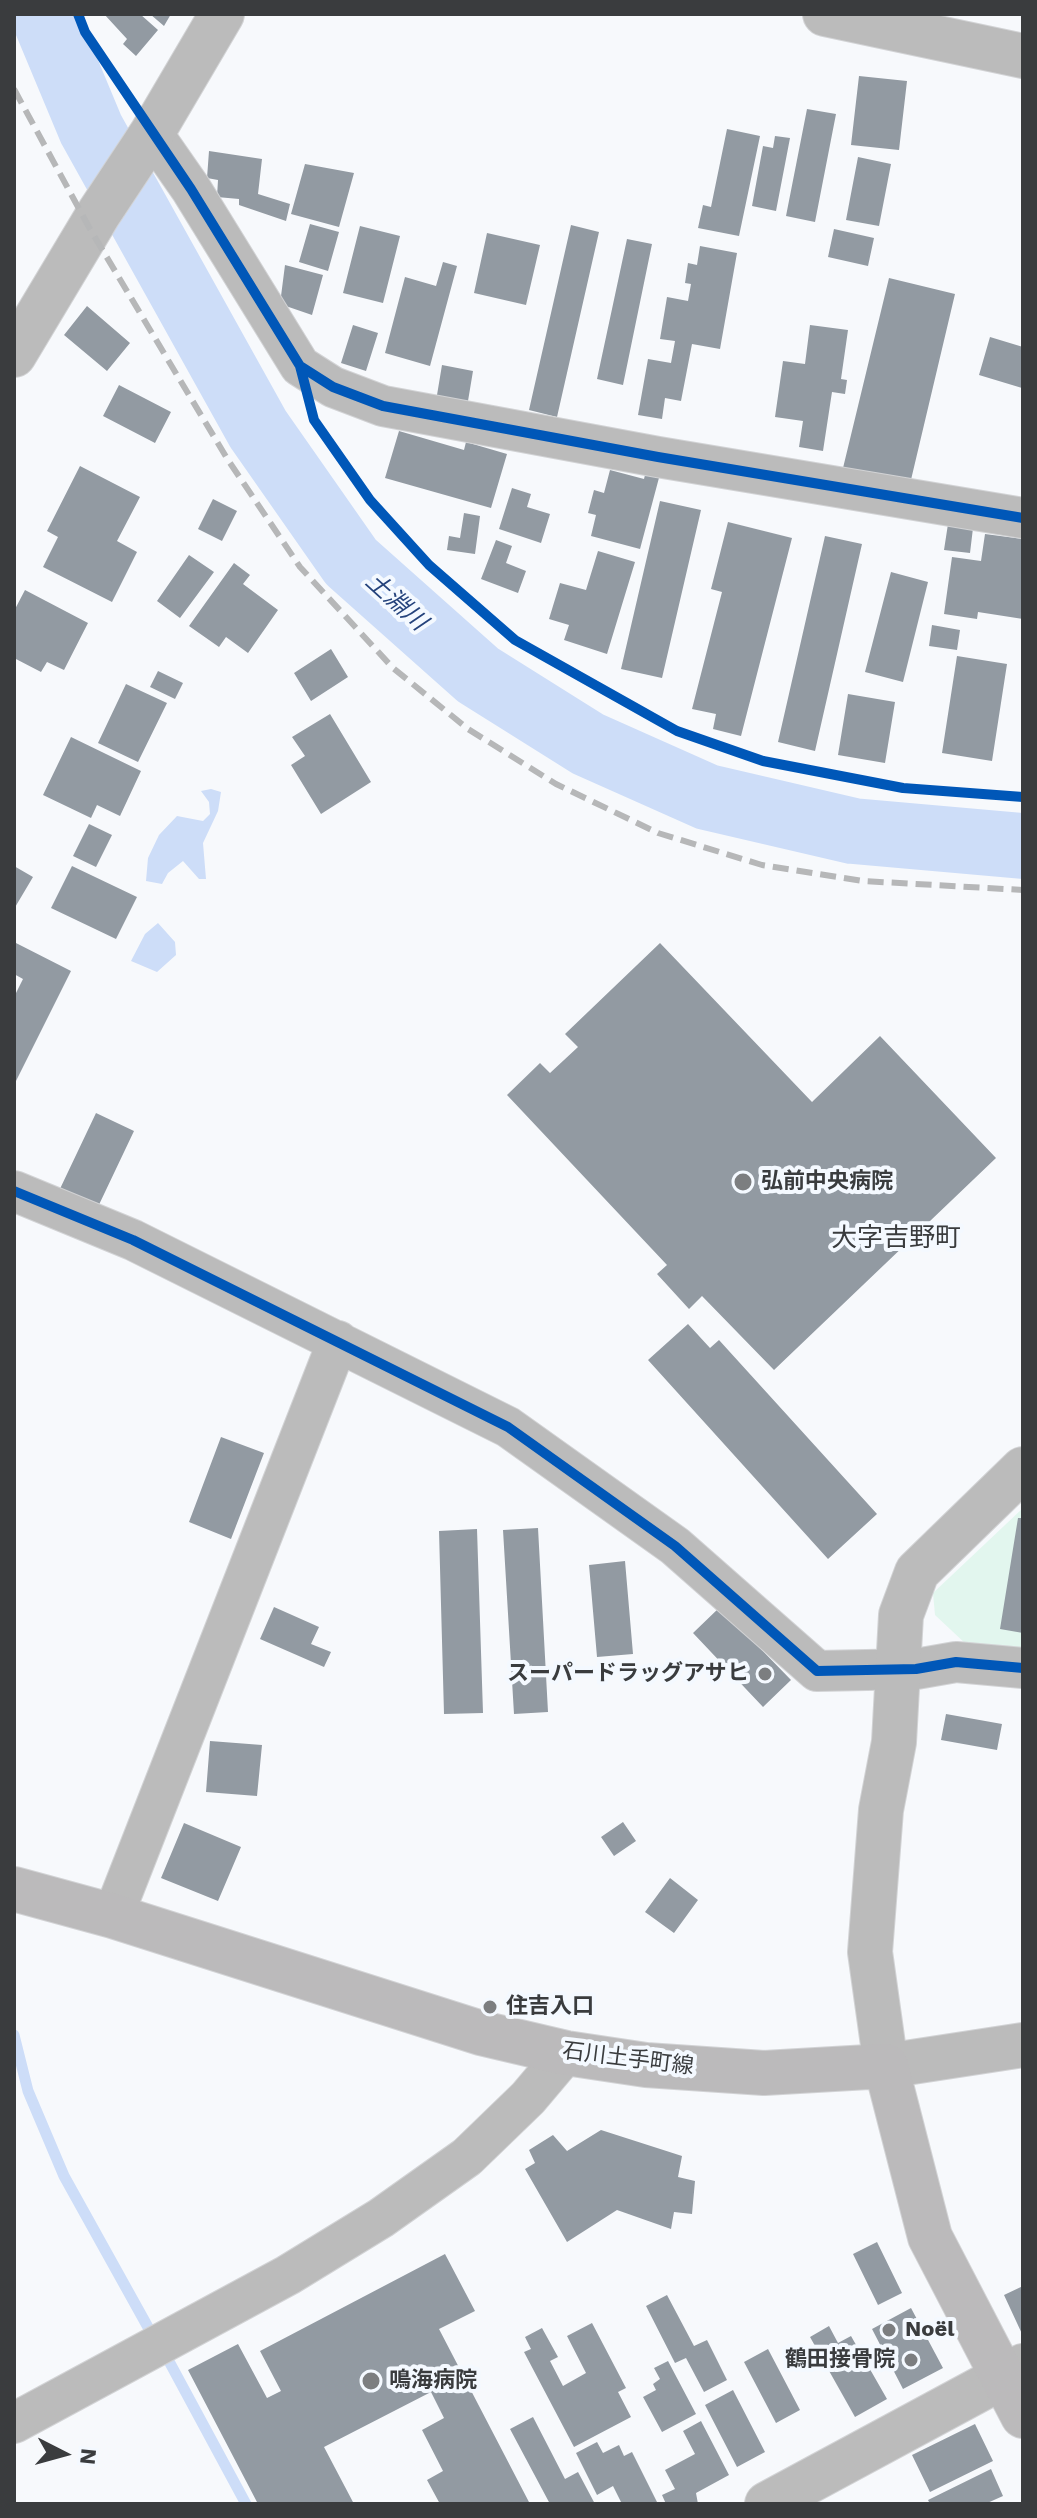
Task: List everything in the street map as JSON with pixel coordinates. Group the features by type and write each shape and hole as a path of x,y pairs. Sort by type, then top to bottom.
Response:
{"main road":[{"name":"石川土手町線","path":"14,1889 113,1916 481,2033 566,2053 646,2065 764,2073 886,2066"},
{"path":"886,2066 930,2237 1012,2371 1023,2416"}],"street":[{"path":"14,355 222,14"},
{"path":"825,14 943,26 1023,56"},
{"path":"152,133 191,189 300,366 333,387 383,406 658,457 1023,518"},
{"path":"14,1191 133,1240 508,1427 675,1546 817,1671 898,1669 956,1662 1023,1668"},
{"path":"113,1916 338,1341"},
{"path":"1023,1469 917,1572 901,1615 894,1742 881,1810 870,1952 886,2066 1023,2045"},
{"path":"14,2423 288,2275 381,2218 455,2166 528,2098 566,2053"},
{"path":"767,2504 1012,2371"}],"path":[{"path":"78,14 85,32 152,133"},
{"path":"300,366 314,420 370,500 429,565 515,640 677,731 763,761 903,788 1023,797"}],"green space":[{"path":"1023,1508 1023,1651 968,1646 935,1615 933,1593"}],"water":[{"path":"211,789 221,792 218,811 203,843 206,879 199,879 183,861 168,873 162,884 146,881 148,858 159,835 177,816 203,821 210,814 209,802 201,791"},
{"path":"158,923 175,942 176,955 157,972 131,961 145,934"}],"building":[{"path":"104,14 140,14 158,30 136,56 123,44 127,39"},
{"path":"150,14 171,14 164,26"},
{"path":"859,76 907,81 899,150 851,145"},
{"path":"807,109 836,114 815,222 786,216"},
{"path":"727,129 760,136 739,236 698,228 703,205 711,207"},
{"path":"775,136 790,138 776,211 752,206 763,146 773,148"},
{"path":"209,151 262,159 258,194 290,204 286,221 239,205 239,199 217,197 218,180 207,178"},
{"path":"858,157 891,164 879,226 846,220"},
{"path":"305,164 354,173 339,227 291,214"},
{"path":"310,224 339,232 328,271 299,262"},
{"path":"571,225 599,232 557,417 529,410"},
{"path":"360,226 400,236 383,303 343,293"},
{"path":"834,229 874,238 868,266 828,257"},
{"path":"487,233 540,245 526,305 474,293"},
{"path":"627,239 652,244 623,385 597,379"},
{"path":"700,246 737,253 720,349 692,344 681,401 665,398 662,419 638,415 648,359 671,363 675,341 660,339 667,297 688,301 691,284 685,283 688,263 697,265"},
{"path":"443,262 457,266 430,366 385,353 405,277 436,286"},
{"path":"285,265 323,275 312,315 280,304"},
{"path":"889,278 955,294 910,484 843,468"},
{"path":"87,306 130,343 107,371 64,335"},
{"path":"353,325 378,333 366,371 341,363"},
{"path":"810,325 848,330 841,379 847,380 845,394 832,392 823,451 799,447 803,421 775,417 783,361 805,364"},
{"path":"990,337 1023,347 1022,388 979,375"},
{"path":"442,365 473,371 467,407 436,401"},
{"path":"119,385 171,412 155,443 103,416"},
{"path":"399,431 464,450 466,442 507,454 491,508 385,478"},
{"path":"80,466 140,497 117,541 137,552 112,602 43,567 58,537 47,531"},
{"path":"610,470 644,479 646,471 660,474 640,549 591,536 596,515 588,513 594,490 604,493"},
{"path":"512,488 531,494 527,507 550,514 541,543 499,529"},
{"path":"213,499 237,511 222,541 198,529"},
{"path":"660,501 701,510 662,678 621,669"},
{"path":"464,513 480,516 475,554 447,550 449,536 460,538"},
{"path":"728,522 792,538 741,736 713,729 716,714 692,709 722,592 711,589"},
{"path":"948,524 973,528 970,553 944,550"},
{"path":"985,534 1023,539 1023,619 978,612 977,619 944,614 952,557 981,561"},
{"path":"825,536 862,544 815,751 778,742"},
{"path":"496,540 512,546 506,563 526,571 518,593 481,579"},
{"path":"598,551 635,562 607,654 564,640 569,625 549,619 560,583 586,590"},
{"path":"189,555 214,572 180,618 157,601"},
{"path":"234,563 250,575 243,584 278,610 248,653 226,637 219,647 189,626"},
{"path":"891,572 928,582 903,682 865,672"},
{"path":"25,590 88,623 64,670 47,662 41,672 14,658 14,611"},
{"path":"932,625 960,630 957,650 929,646"},
{"path":"331,649 348,677 311,701 294,673"},
{"path":"957,656 1007,664 992,761 942,753"},
{"path":"158,671 183,683 175,699 150,687"},
{"path":"126,684 167,703 138,762 98,743"},
{"path":"848,694 895,702 885,763 838,755"},
{"path":"330,714 371,782 321,814 291,765 305,756 292,737"},
{"path":"71,737 141,771 120,816 97,805 91,818 43,795"},
{"path":"89,824 112,835 96,867 73,856"},
{"path":"14,866 33,877 14,909"},
{"path":"72,866 137,897 116,939 51,908"},
{"path":"14,942 71,971 14,1085 14,997 23,979 14,974"},
{"path":"660,943 812,1102 880,1036 996,1158 774,1370 702,1296 689,1309 657,1274 667,1265 507,1095 540,1063 550,1073 578,1047 565,1034"},
{"path":"96,1113 134,1131 96,1211 58,1193"},
{"path":"688,1324 710,1348 719,1340 877,1514 828,1559 648,1360"},
{"path":"221,1437 264,1453 231,1539 189,1522"},
{"path":"1018,1518 1023,1518 1023,1633 1000,1629"},
{"path":"538,1528 548,1712 514,1714 503,1530"},
{"path":"477,1529 483,1713 444,1714 439,1531"},
{"path":"625,1561 633,1654 597,1657 589,1565"},
{"path":"274,1607 319,1627 311,1644 331,1652 324,1667 260,1639"},
{"path":"720,1607 791,1680 763,1707 693,1633"},
{"path":"946,1714 1002,1724 997,1750 941,1740"},
{"path":"210,1741 262,1745 257,1796 206,1792"},
{"path":"623,1822 636,1841 614,1856 601,1837"},
{"path":"184,1823 241,1847 218,1901 161,1878"},
{"path":"670,1878 698,1900 674,1933 645,1912"},
{"path":"601,2130 682,2156 678,2177 695,2181 692,2214 674,2212 671,2229 617,2210 567,2242 525,2169 535,2163 529,2150 553,2135 567,2151"},
{"path":"877,2242 902,2293 878,2305 853,2254"},
{"name":"鳴海病院","path":"445,2254 475,2311 439,2329 530,2504 440,2504 427,2480 443,2471 422,2430 444,2418 431,2392 324,2447 354,2504 258,2504 188,2370 238,2344 267,2398 281,2391 260,2351"},
{"path":"1023,2286 1023,2336 1004,2295"},
{"path":"667,2295 694,2346 707,2340 727,2380 704,2392 686,2358 675,2363 646,2306"},
{"path":"911,2308 943,2368 903,2389 872,2329"},
{"path":"592,2323 626,2388 618,2392 631,2417 574,2447 524,2352 531,2349 525,2337 542,2328 558,2357 550,2361 563,2386 586,2373 567,2336"},
{"path":"829,2326 838,2343 851,2336 887,2399 855,2417 810,2337"},
{"path":"768,2349 800,2410 776,2423 744,2362"},
{"path":"668,2361 696,2414 662,2432 643,2397 656,2390 653,2384 660,2379 654,2368"},
{"path":"733,2390 765,2452 737,2467 705,2405"},
{"path":"533,2417 565,2479 578,2472 595,2504 550,2504 510,2429"},
{"path":"701,2421 729,2475 696,2493 698,2504 666,2504 662,2495 675,2489 665,2470 695,2454 683,2431"},
{"path":"975,2424 993,2461 930,2492 912,2455"},
{"path":"597,2442 603,2453 619,2445 624,2456 632,2452 657,2502 622,2504 613,2486 597,2495 576,2453"},
{"path":"991,2469 1003,2496 985,2504 930,2504 928,2500"}],"waterway":[{"name":"土淵川","path":"43,14 91,129 258,429 351,562 478,675 588,744 707,797 853,831 1023,846"},
{"path":"14,2035 28,2091 64,2176 154,2338"},
{"path":"164,2352 246,2504"}],"railway":[{"path":"14,89 90,229 171,365 228,460 300,567 393,668 468,729 556,784 658,833 762,865 863,881 1023,890"}],"cycle path":[{"path":"78,14 85,32 191,189 300,366 314,420 370,500 429,565 515,640 677,731 763,761 903,788 1023,797"},
{"path":"300,366 333,387 383,406 658,457 1023,518"},
{"path":"14,1191 133,1240 508,1427 675,1546 817,1671 916,1669 956,1662 1023,1668"}],"place":[{"name":"弘前中央病院","path":"743,1182"},
{"name":"スーパードラッグアサヒ","path":"765,1674"},
{"name":"住吉入口","path":"490,2007"},
{"name":"Noël","path":"889,2330"},
{"name":"鶴田接骨院","path":"911,2360"},
{"name":"鳴海病院","path":"371,2381"}],"district":[{"name":"大字吉野町","path":"896,1238"}]}
